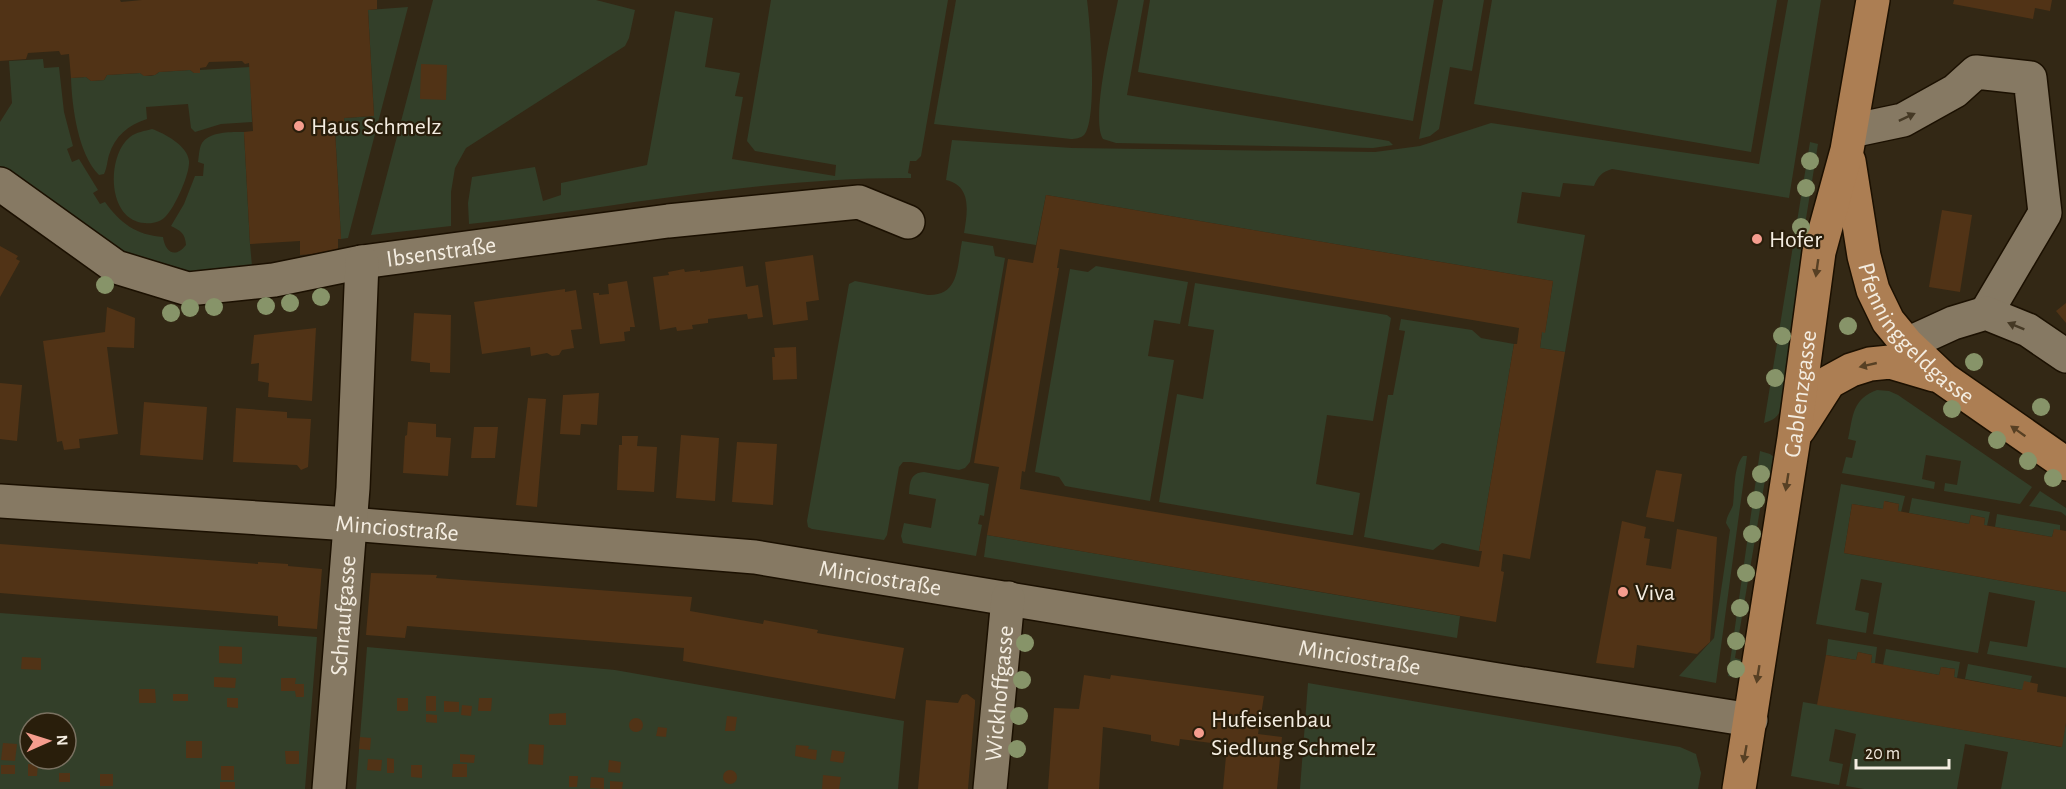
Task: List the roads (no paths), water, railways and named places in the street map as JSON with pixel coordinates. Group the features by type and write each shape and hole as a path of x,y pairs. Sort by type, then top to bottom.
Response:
{"main road":[{"name":"Gablenzgasse","path":"1739,789 1794,438 1820,252 1849,140 1873,0"},
{"name":"Pfenninggeldgasse","path":"1849,140 1864,256 1873,290 1888,321 1906,344 1944,380 2066,464"},
{"path":"1794,438 1829,382 1851,370 1870,364 1890,362 1916,368 1944,380"}],"street":[{"path":"1849,140 1903,120 1955,91 1976,72 2030,78 2055,213 1986,313 1953,323 1906,344"},
{"name":"Ibsenstraße","path":"0,184 116,267 188,289 274,280 362,262 668,221 859,202 908,222"},
{"name":"Schraufgasse","path":"329,789 353,488 362,262"},
{"path":"1986,313 2028,330 2066,356"},
{"name":"Minciostraße","path":"0,501 350,524 755,557 1751,720"},
{"name":"Wickhoffgasse","path":"990,789 1008,598"}],"place":[{"name":"Haus Schmelz","path":"299,126"},
{"name":"Hofer","path":"1757,239"},
{"name":"Viva","path":"1623,592"},
{"name":"Hufeisenbau Siedlung Schmelz","path":"1199,733"}]}
